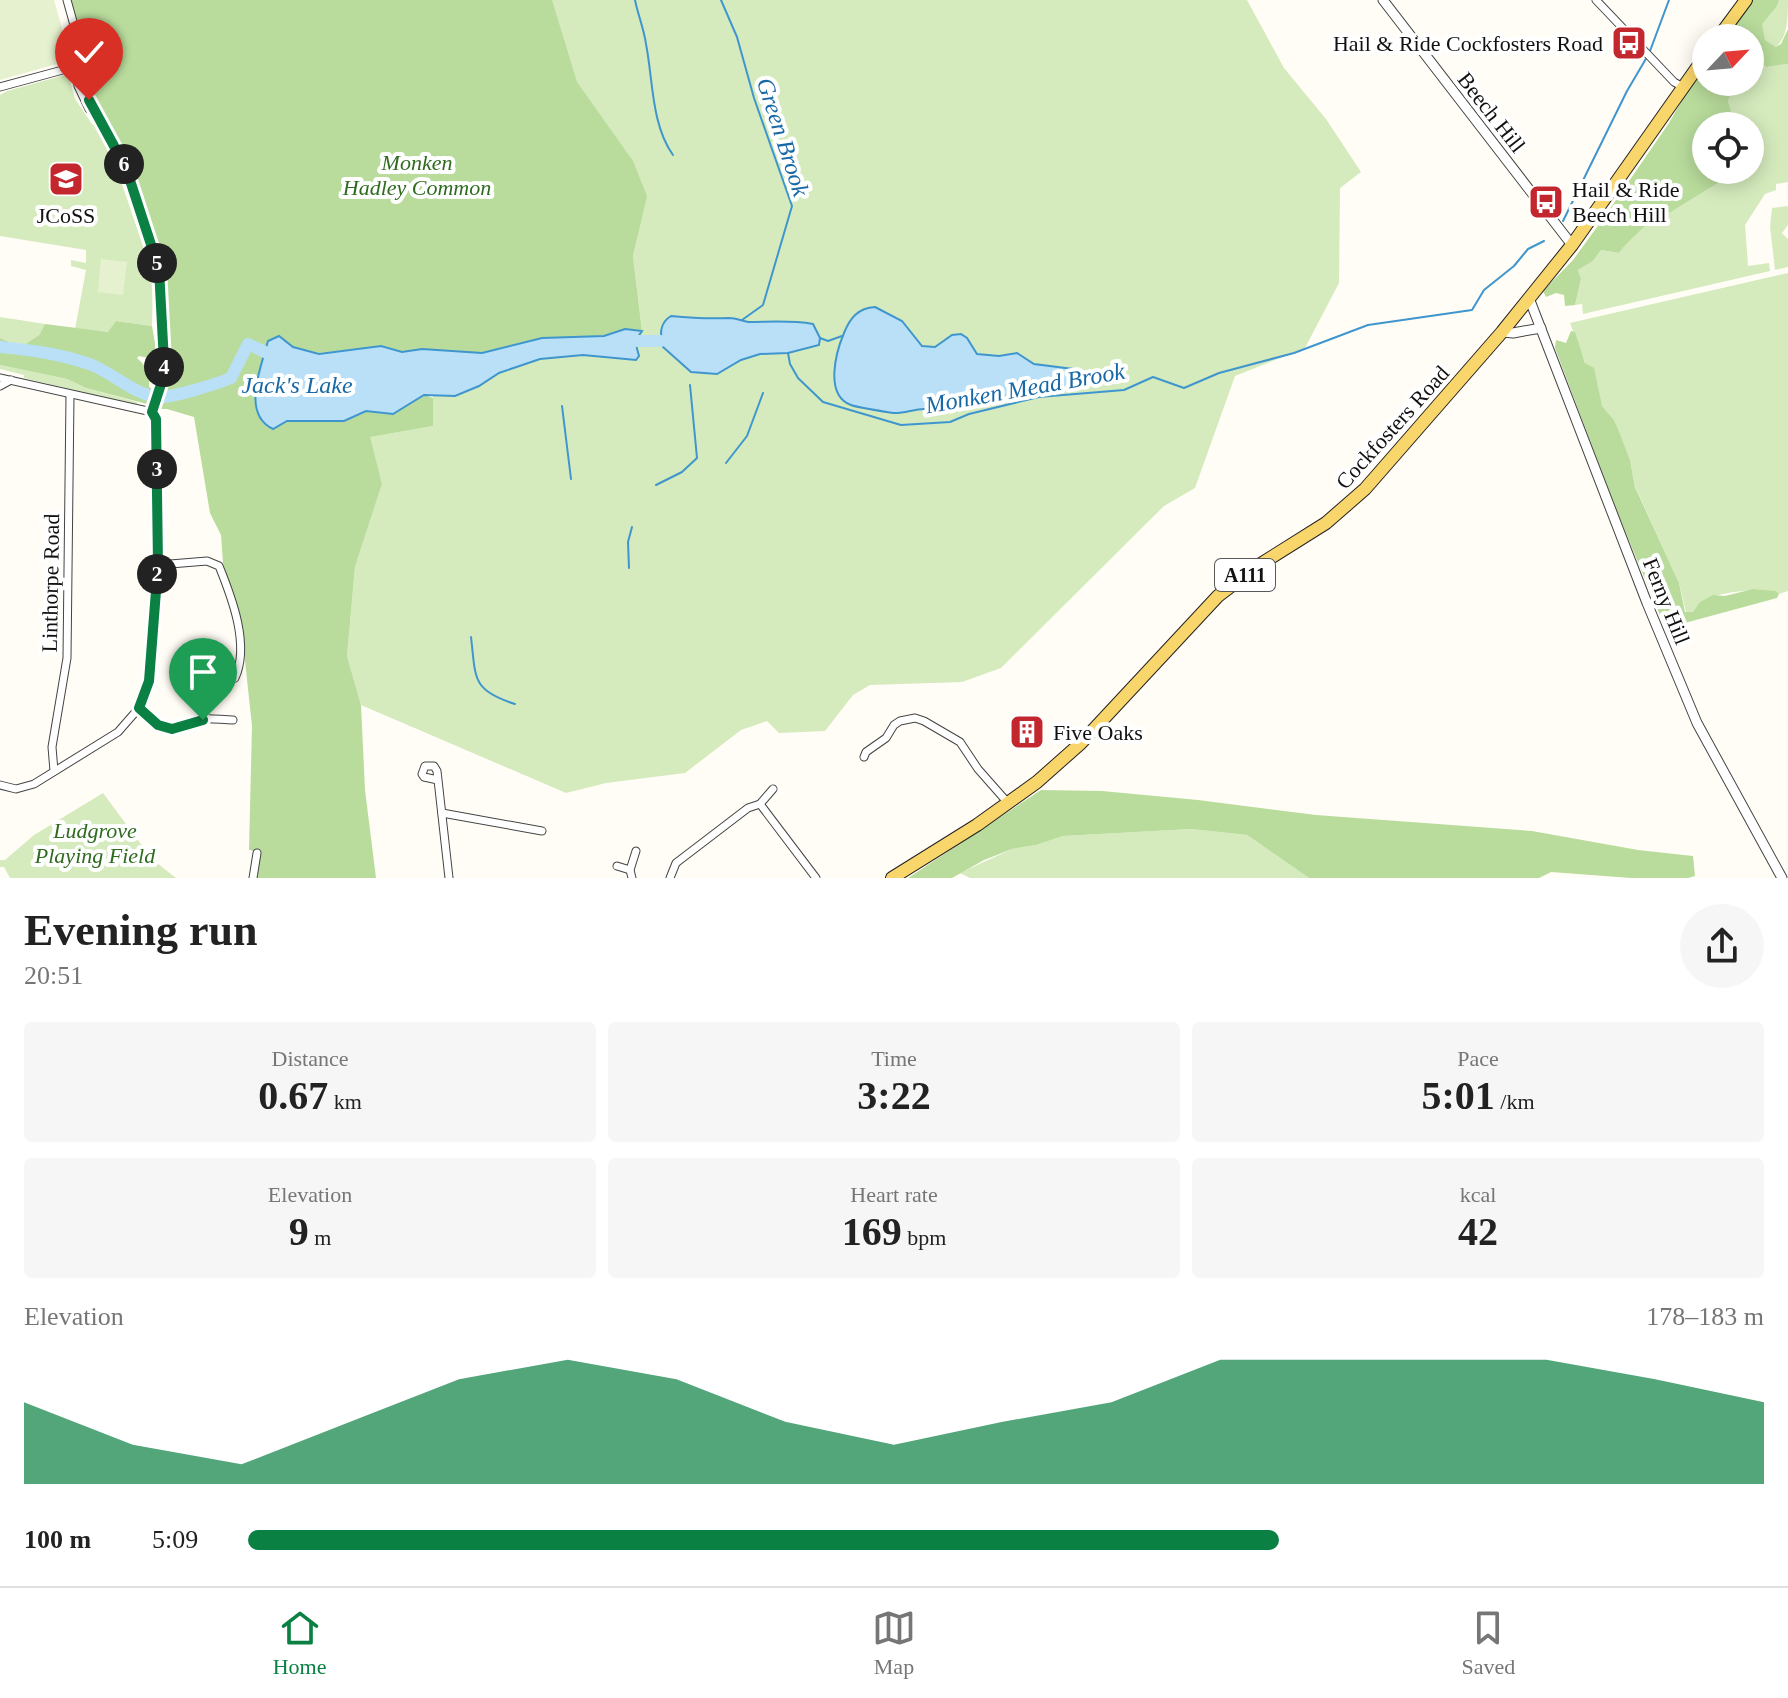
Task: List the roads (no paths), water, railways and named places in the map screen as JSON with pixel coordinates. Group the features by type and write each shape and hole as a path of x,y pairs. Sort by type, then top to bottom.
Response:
{"main road":[{"path":"1728,24 1746,0"},
{"name":"Cockfosters Road","path":"892,878 1009,804 1037,782 1081,743 1218,596 1256,567 1326,523 1365,489 1502,332 1572,245 1692,74"}],"street":[{"path":"0,785 16,789 34,784 118,732 139,708 149,681 158,565 154,416 164,362 159,269 126,168 81,80 79,43 67,0"},
{"name":"Beech Hill","path":"1383,0 1572,245"},
{"path":"1596,0 1683,87"},
{"path":"0,87 70,68 76,70 82,98 106,128"},
{"name":"Ferny Hill","path":"1529,298 1697,723 1782,878"},
{"path":"1502,332 1541,328"},
{"path":"0,378 154,416"},
{"path":"0,386 11,380"},
{"name":"Linthorpe Road","path":"54,771 52,747 67,658 70,395"},
{"path":"158,565 207,561 219,566 241,646 241,665 235,678"},
{"path":"139,708 158,725 172,729 197,719 233,720"},
{"path":"864,757 866,752 886,738 894,725 907,719 924,721 960,742 978,769 1009,804"},
{"path":"960,742 969,735"},
{"path":"438,780 449,878"},
{"path":"670,878 676,863 748,808 760,804 773,789"},
{"path":"760,804 816,878"},
{"path":"442,813 542,831"},
{"path":"617,866 631,874 636,851"},
{"path":"253,878 257,853"}],"water":[{"path":"875,307 902,321 922,346 935,347 952,335 961,334 977,354 999,356 1017,353 1034,364 1081,370 1085,380 1071,387 1013,394 961,409 920,409 893,413 851,405 837,392 834,372 838,351 852,318 864,309"},
{"path":"671,316 813,324 820,338 819,345 788,353 760,354 741,360 717,374 691,372 663,347 661,330"},
{"name":"Jack's Lake","path":"625,329 642,331 635,341 639,356 636,360 583,355 540,359 499,373 455,396 424,395 393,414 366,411 344,421 287,421 273,429 263,422 258,413 256,389 261,364 268,341 279,336 293,347 319,354 381,346 402,352 422,349 482,353 542,338 604,336"}],"waterway":[{"path":"635,0 645,38 660,130 673,155"},
{"name":"Green Brook","path":"721,0 737,37 754,98 792,206 763,305 742,320"},
{"name":"Monken Mead Brook","path":"1650,51 1669,0"},
{"name":"Monken Mead Brook","path":"1563,221 1647,57"},
{"name":"Monken Mead Brook","path":"788,353 798,378 823,402 901,425 950,422 969,414 1039,397 1124,390 1153,377 1184,388 1219,373 1294,353 1368,325 1472,310 1484,290 1514,266 1528,249 1544,241"},
{"path":"820,338 828,341 842,336"},
{"path":"635,341 661,341"},
{"path":"0,347 81,361 141,392 158,397 184,393 231,378 248,344 265,352"},
{"path":"656,485 682,472 697,458 690,385"},
{"path":"726,463 747,436 763,393"},
{"path":"562,406 571,479"},
{"path":"629,568 628,542 632,527"},
{"path":"471,637 478,681 490,693 515,704"}],"place":[{"name":"Hail & Ride Cockfosters Road","path":"1629,43"},
{"name":"JCoSS","path":"66,179"},
{"name":"Hail & Ride Beech Hill","path":"1546,202"},
{"name":"Five Oaks","path":"1027,732"}],"park label":[{"name":"Monken Hadley Common","path":"417,174"},
{"name":"Ludgrove Playing Field","path":"95,842"}]}
